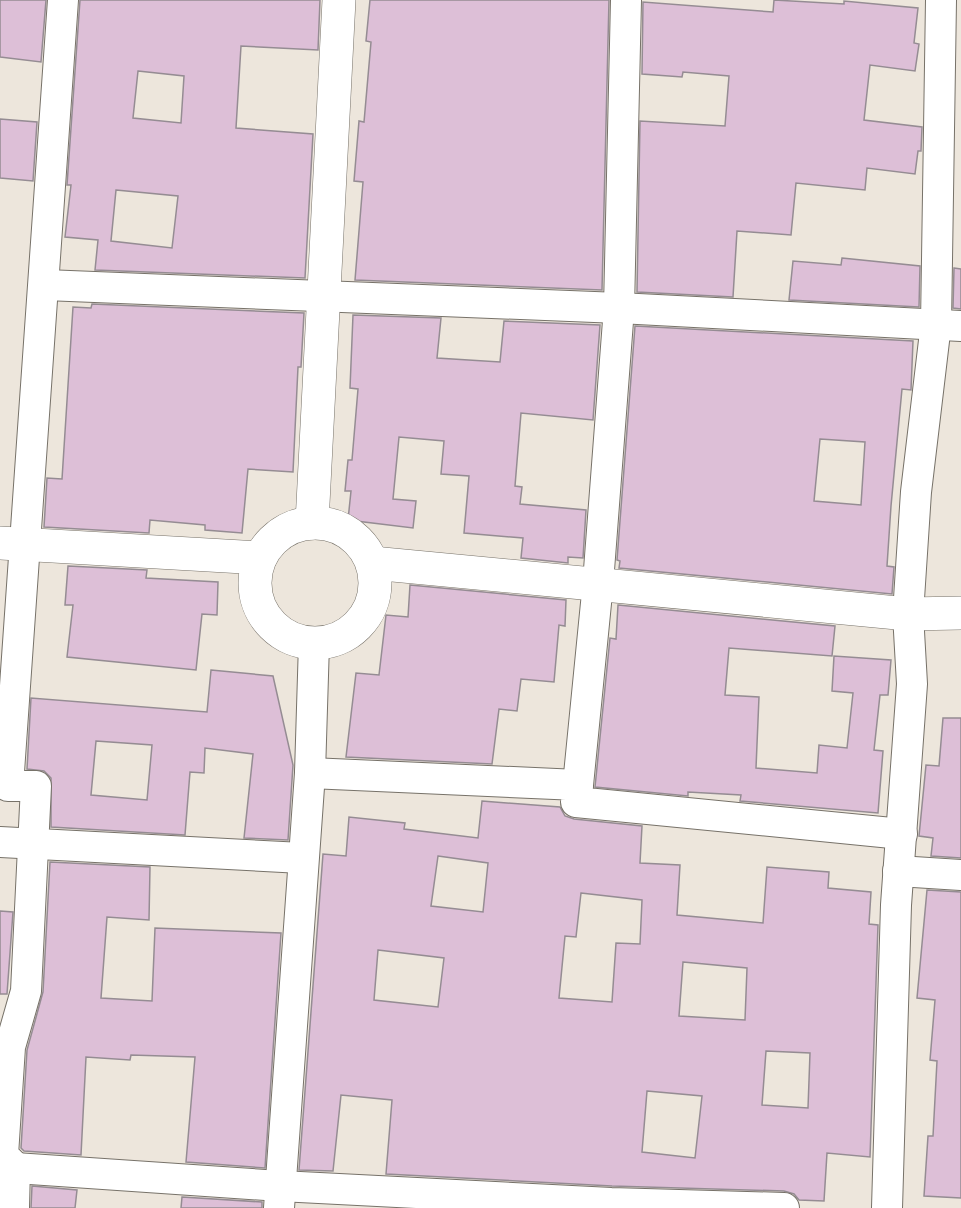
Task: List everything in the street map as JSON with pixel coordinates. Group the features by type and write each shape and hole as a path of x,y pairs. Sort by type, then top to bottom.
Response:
{"main road":[{"path":"312,523 339,0"},
{"path":"312,523 331,525 348,533 363,546 372,563 375,586 370,608 356,626 337,639 314,643 295,639 277,629 264,615 256,597 255,577 260,558 272,540 290,528 312,523"},
{"path":"13,543 260,558"},
{"path":"372,563 908,614 961,613"}],"street":[{"path":"14,1208 8,1167 3,1155 10,1047 26,992 36,786 8,786 13,543 45,285 63,0"},
{"path":"626,0 619,308 598,583 576,802 902,834"},
{"path":"887,1208 898,871 912,684 908,614 916,492 948,325 941,0"},
{"path":"45,285 619,308 948,325"},
{"path":"280,1197 302,858 310,773 314,643"},
{"path":"310,773 578,785"},
{"path":"0,842 302,858"},
{"path":"898,871 961,875"},
{"path":"8,1167 280,1197 784,1208"}],"building":[{"path":"0,0 46,0 41,62 0,57"},
{"path":"80,0 320,0 318,50 241,46 236,128 313,134 305,278 95,270 98,240 65,237 71,185 67,185","holes":["138,71 184,76 181,123 133,118","116,190 178,196 172,248 111,241"]},
{"path":"370,0 609,0 602,290 355,280 363,182 354,181 359,121 364,122 371,42 366,41"},
{"path":"774,0 844,4 844,1 918,8 914,43 919,44 915,71 870,65 864,120 922,127 921,151 918,151 915,174 867,168 865,190 796,183 791,235 737,231 733,297 637,292 640,121 725,126 729,76 683,72 682,77 642,74 643,2 773,12"},
{"path":"0,119 37,122 33,181 0,178"},
{"path":"842,258 920,266 919,307 789,300 793,261 841,265"},
{"path":"954,268 961,269 961,309 953,308"},
{"path":"92,304 304,313 301,367 298,367 293,472 248,469 242,533 205,530 205,525 150,520 149,533 44,527 47,478 62,479 73,307 91,308"},
{"path":"353,315 441,318 437,358 500,362 504,321 600,325 593,420 521,413 515,486 522,487 520,504 586,510 583,558 568,557 568,563 521,558 523,538 464,533 469,476 441,474 444,441 399,437 393,499 416,501 413,528 348,520 351,491 345,491 348,460 352,460 358,389 350,388"},
{"path":"635,326 913,341 911,390 902,389 891,506 887,566 894,567 892,594 619,568 620,561 617,560","holes":["820,439 865,442 861,505 814,501"]},
{"path":"68,566 147,570 146,578 218,582 217,615 202,614 196,670 67,657 73,605 65,605"},
{"path":"410,585 566,600 565,626 559,625 554,682 521,679 517,711 499,709 492,764 346,757 356,673 379,675 386,615 408,617"},
{"path":"618,605 835,626 832,656 729,648 725,695 759,697 756,768 817,773 819,745 847,748 853,693 832,691 834,656 891,660 888,695 880,695 874,750 883,751 878,813 740,801 741,795 688,792 688,796 595,787 610,638 616,639"},
{"path":"211,670 273,676 293,765 288,840 244,838 253,754 205,748 204,773 190,772 185,835 51,827 51,778 44,771 27,769 31,698 207,712","holes":["96,741 152,745 147,800 91,795"]},
{"path":"943,718 961,718 961,858 931,856 933,838 919,836 926,765 939,766"},
{"path":"482,801 560,807 565,816 574,819 642,826 640,863 680,865 677,915 763,923 767,867 829,872 828,888 871,892 869,924 878,925 870,1157 827,1153 824,1201 799,1200 794,1194 784,1191 612,1186 386,1174 392,1100 341,1095 333,1171 299,1170 323,854 346,856 349,817 405,823 404,829 478,838","holes":["438,856 488,863 483,912 431,906","581,893 642,900 640,944 616,943 612,1002 559,998 565,936 576,937","378,950 444,958 438,1007 374,1000","683,962 747,968 745,1020 679,1016","766,1051 810,1053 808,1108 762,1105","647,1091 702,1096 695,1158 642,1152"]},
{"path":"50,862 150,867 149,920 107,917 101,998 152,1001 155,928 281,933 265,1168 186,1162 195,1057 131,1055 130,1060 86,1057 81,1155 24,1151 21,1148 27,1050 43,992"},
{"path":"927,890 961,892 961,1198 924,1196 928,1136 933,1136 937,1061 930,1060 935,1000 917,998"},
{"path":"0,911 13,912 7,994 0,994"},
{"path":"32,1186 77,1190 75,1208 31,1208"},
{"path":"182,1197 262,1202 262,1208 181,1208"}]}
